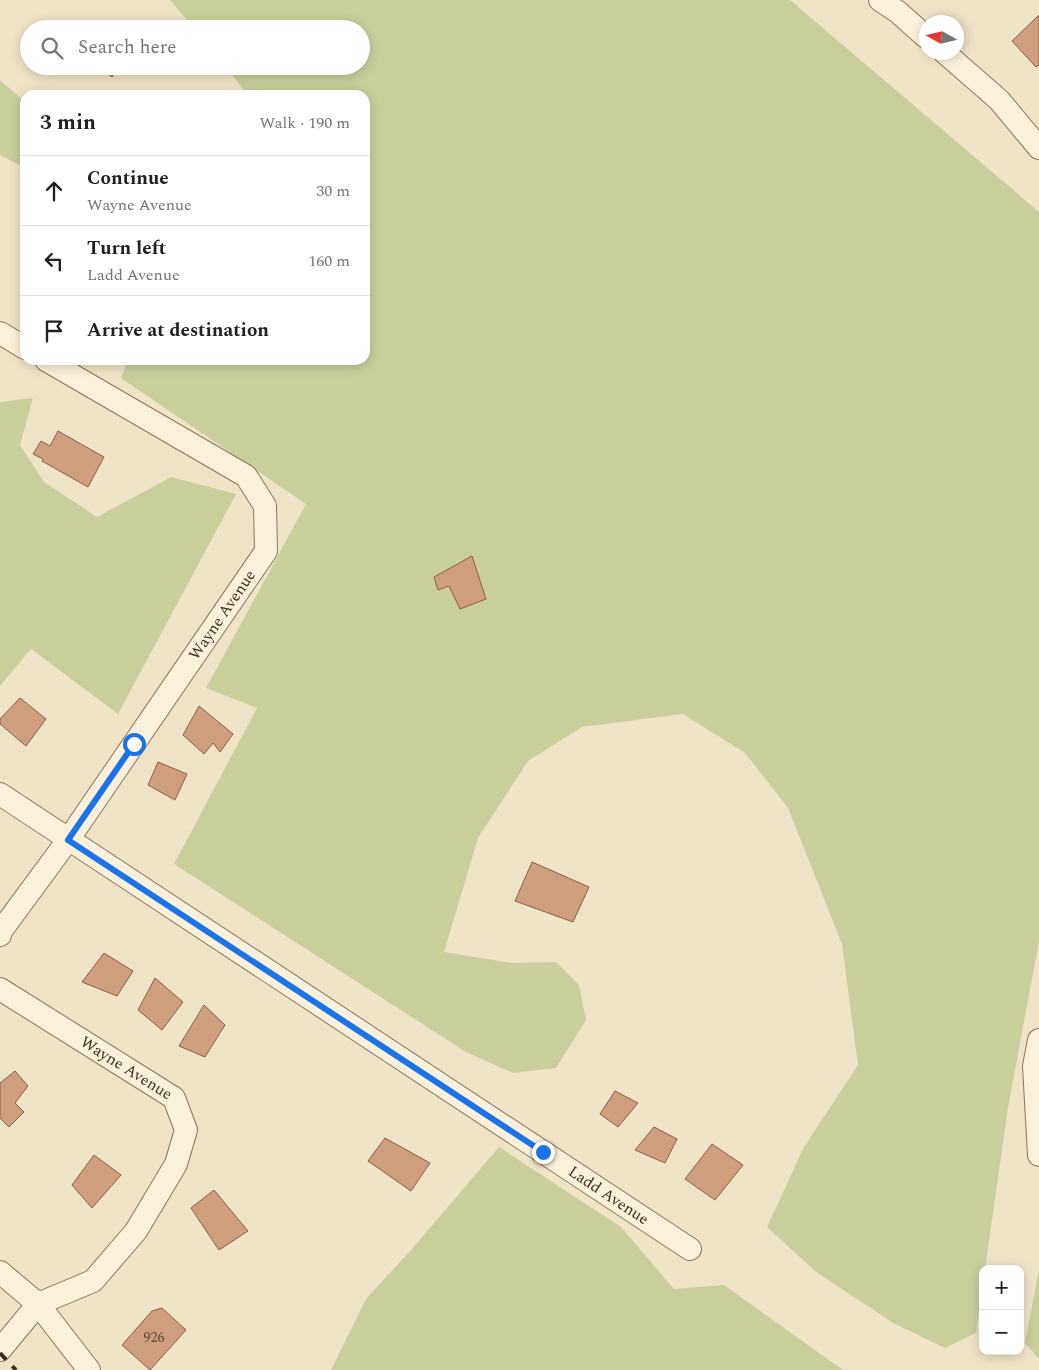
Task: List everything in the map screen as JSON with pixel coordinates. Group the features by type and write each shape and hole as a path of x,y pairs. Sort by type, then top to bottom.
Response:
{"street":[{"path":"880,0 898,12 919,31"},
{"path":"953,60 999,100 1039,148"},
{"path":"0,333 20,345"},
{"name":"Wayne Avenue","path":"0,935 1,931 68,840 266,551 265,506 246,476 55,365"},
{"name":"Ladd Avenue","path":"0,794 690,1249"},
{"name":"Wayne Avenue","path":"0,989 174,1098 186,1130 176,1164 136,1231 92,1281 38,1304 0,1350"},
{"path":"1039,1040 1034,1066 1039,1155"},
{"path":"0,1272 38,1304 89,1370"}],"green space":[{"path":"170,0 790,0 1039,212 1039,941 1008,1108 986,1265 979,1265 979,1312 976,1333 945,1348 895,1324 816,1272 767,1227 804,1147 858,1065 842,944 788,808 745,753 683,714 582,727 528,761 478,838 444,952 512,963 556,962 579,985 586,1020 556,1068 513,1073 466,1052 174,864 257,708 206,688 306,504 121,378 126,365 370,365 370,90 244,90 232,75 370,75 370,20 187,20"},
{"path":"0,80 20,98 20,165 0,155"},
{"path":"33,398 20,445 44,482 97,517 171,477 236,494 118,714 31,649 0,686 0,402"},
{"path":"499,1147 621,1227 674,1289 724,1285 843,1370 331,1370 366,1299 411,1250"},
{"path":"1039,1269 1039,1359 1025,1343"}],"building":[{"path":"1039,15 1039,65 1036,67 1012,41"},
{"path":"58,431 104,457 88,487 33,454 41,441 50,446"},
{"path":"472,556 486,599 460,609 449,586 438,590 434,577"},
{"path":"20,698 46,719 26,746 0,724 0,719"},
{"path":"199,706 233,734 220,752 213,743 204,754 183,735"},
{"path":"158,762 187,774 175,800 148,785"},
{"path":"532,862 589,887 573,922 515,901"},
{"path":"104,953 133,971 117,996 82,982"},
{"path":"155,978 183,1002 162,1030 138,1010"},
{"path":"204,1005 225,1025 205,1057 179,1046"},
{"path":"15,1071 28,1086 15,1103 24,1112 9,1127 0,1118 0,1083"},
{"path":"615,1091 638,1103 618,1127 600,1114"},
{"path":"654,1127 677,1139 665,1163 635,1150"},
{"path":"385,1138 430,1163 411,1191 368,1161"},
{"path":"712,1144 743,1165 715,1200 685,1179"},
{"path":"94,1155 121,1175 92,1208 72,1185"},
{"path":"214,1190 248,1231 219,1250 191,1208"},
{"path":"162,1308 186,1330 150,1370 122,1345 152,1311"}],"railway":[{"path":"0,1353 16,1370"}],"route":[{"path":"134,744 68,840 543,1152"}]}
